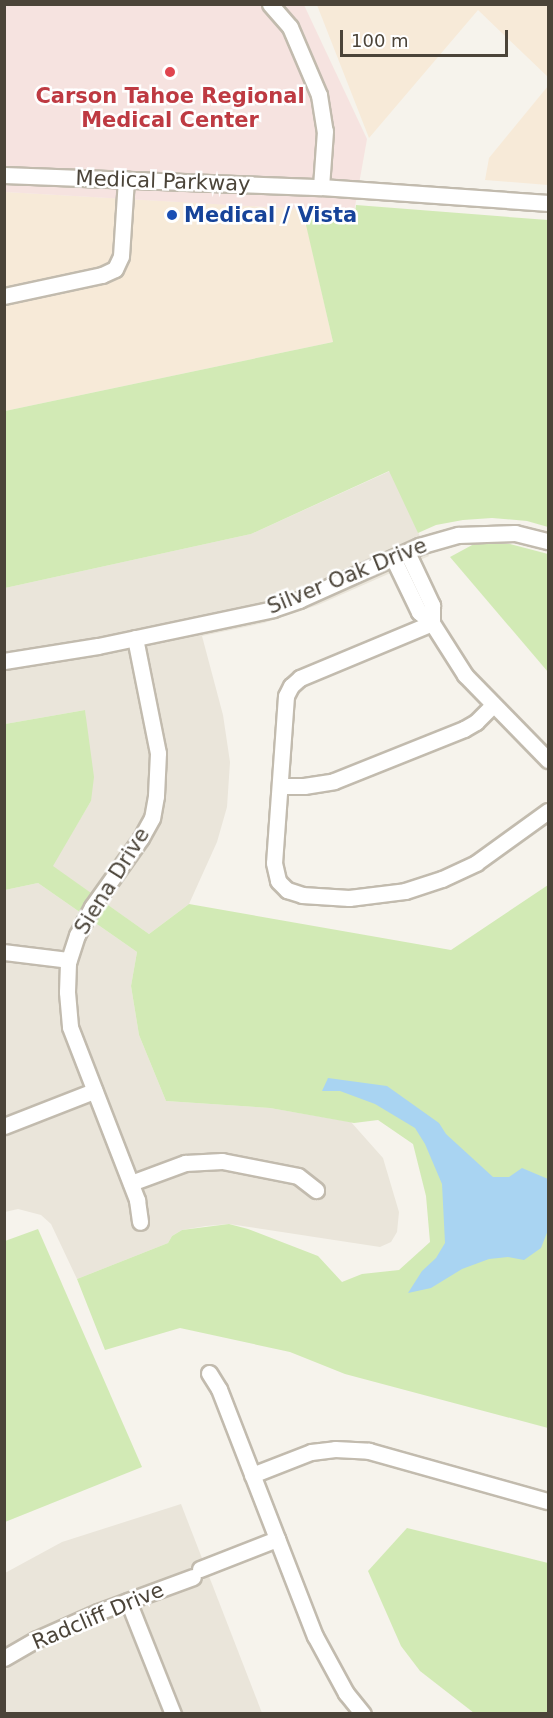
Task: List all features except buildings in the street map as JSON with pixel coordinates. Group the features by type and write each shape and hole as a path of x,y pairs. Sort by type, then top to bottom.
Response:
{"street":[{"path":"270,4 290,27 319,95 325,131 321,187"},
{"name":"Medical Parkway","path":"4,175 321,187 549,203"},
{"path":"4,296 102,275 115,269 121,255 126,179"},
{"name":"Silver Oak Drive","path":"4,661 135,639 273,609 299,600 436,540 485,532 515,533 549,542"},
{"path":"400,555 419,612 432,623 455,663 493,705 549,760"},
{"path":"432,623 295,681 286,696 274,869 283,886 302,895 368,897 424,886 484,859 549,811"},
{"name":"Siena Drive","path":"135,639 158,753 156,796 152,818 141,838 92,907 76,935 69,960 67,992 70,1027 137,1200 140,1222"},
{"path":"280,786 303,786 334,781 464,729 476,722 493,705"},
{"path":"4,952 69,960"},
{"path":"4,1126 94,1091"},
{"path":"131,1184 185,1163 222,1161 298,1176 316,1190"},
{"path":"209,1373 219,1389 325,1656 346,1693 363,1713"},
{"path":"252,1475 311,1452 335,1449 369,1451 548,1501"},
{"name":"Radcliff Drive","path":"4,1658 37,1639 277,1539"},
{"path":"128,1601 173,1713"}],"shaded area":[{"name":"Carson Tahoe Regional Medical Center","path":"5,5 304,5 367,139 354,212 5,192"},
{"path":"317,5 548,5 548,77 478,10 369,138"},
{"path":"548,86 548,185 485,180 489,158"},
{"path":"5,192 303,209 333,342 5,411"},
{"path":"390,471 429,556 318,605 264,623 202,636 223,715 230,762 227,807 217,842 189,904 149,934 52,866 91,801 85,710 5,724 5,588 251,534"},
{"path":"38,883 137,952 131,986 139,1035 166,1101 270,1108 351,1122 383,1158 399,1212 397,1232 391,1242 380,1247 229,1224 206,1226 182,1230 172,1236 168,1243 77,1279 51,1224 41,1215 18,1209 5,1212 5,890"},
{"path":"181,1504 262,1713 5,1714 5,1573 62,1542"}],"green space":[{"path":"356,205 548,220 548,527 527,521 492,518 436,525 418,533 389,471 251,534 5,588 5,411 333,342 303,212 355,214"},
{"path":"474,544 510,544 548,554 548,672 450,557"},
{"path":"85,710 94,777 91,801 53,866 149,934 189,904 451,950 548,885 548,1428 345,1374 290,1352 180,1328 105,1350 77,1279 168,1243 172,1236 182,1230 229,1224 248,1229 318,1256 342,1282 362,1274 399,1270 430,1242 426,1196 413,1144 378,1120 354,1123 270,1108 166,1101 139,1035 131,986 137,952 38,883 5,890 5,724"},
{"path":"38,1229 142,1467 5,1522 5,1241"},
{"path":"407,1528 548,1563 548,1713 474,1713 420,1671 401,1646 368,1571"}],"water":[{"path":"328,1078 387,1086 439,1123 446,1134 493,1177 509,1177 522,1168 548,1179 548,1230 541,1248 524,1260 508,1257 489,1259 462,1269 431,1288 408,1293 422,1271 436,1258 445,1243 442,1184 425,1144 415,1128 375,1104 340,1091 322,1091"}],"place":[{"name":"Carson Tahoe Regional Medical Center","path":"170,72"},
{"name":"Medical / Vista","path":"172,215"}]}
